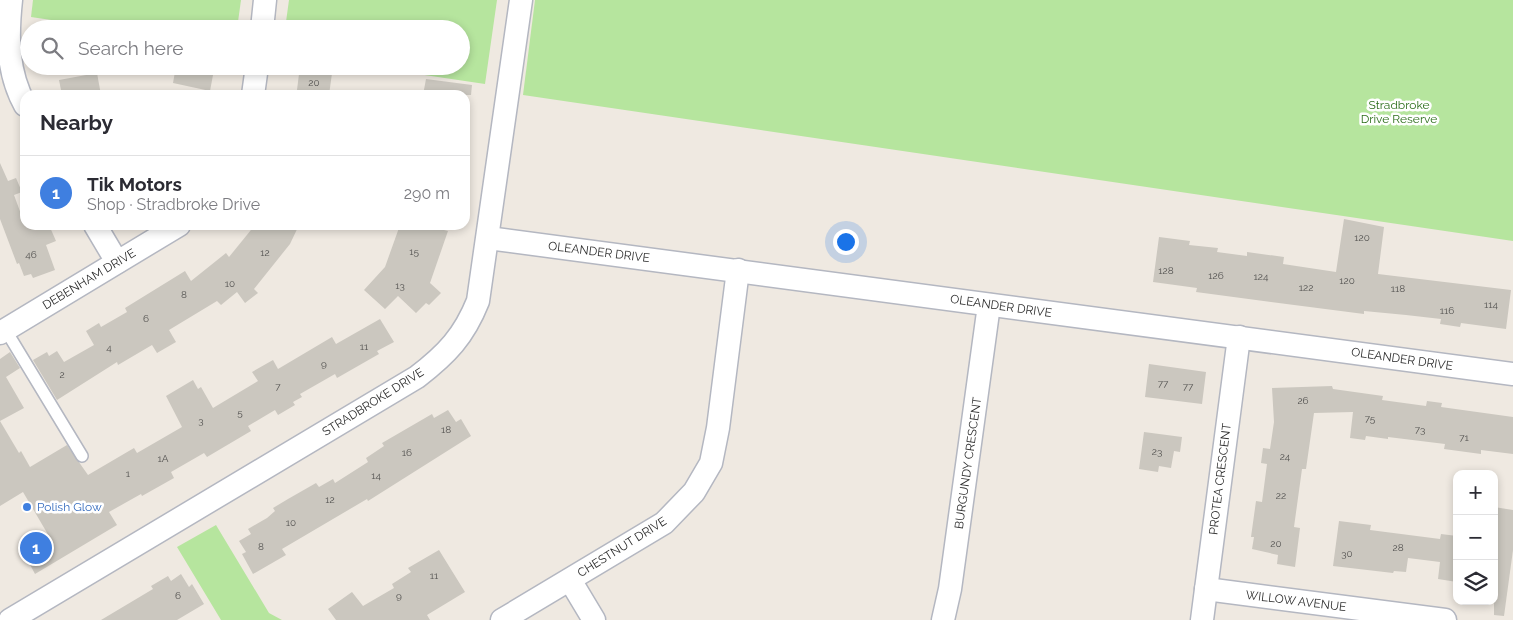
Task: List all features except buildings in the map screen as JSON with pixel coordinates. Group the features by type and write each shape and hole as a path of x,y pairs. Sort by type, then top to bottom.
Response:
{"street":[{"path":"11,0 8,52 15,87 20,96"},
{"path":"263,20 266,0"},
{"name":"STRADBROKE DRIVE","path":"10,620 417,377 436,362 462,335 478,301 521,0"},
{"path":"254,90 256,75"},
{"path":"98,230 117,262"},
{"name":"DEBENHAM DRIVE","path":"3,331 170,230"},
{"name":"OLEANDER DRIVE","path":"488,238 1513,374"},
{"name":"CHESTNUT DRIVE","path":"502,620 664,523 694,492 711,464 718,428 738,270"},
{"name":"BURGUNDY CRESCENT","path":"943,620 950,589 989,304"},
{"name":"PROTEA CRESCENT","path":"1202,620 1239,337"},
{"path":"570,580 594,620"},
{"name":"WILLOW AVENUE","path":"1206,589 1445,620"}],"lane":[{"path":"3,331 82,456"}],"green space":[{"path":"33,0 241,0 238,20 51,20 31,17"},
{"path":"289,0 497,0 485,84 424,75 470,75 470,20 286,20"},
{"name":"Stradbroke Drive Reserve","path":"535,0 1513,0 1513,241 523,95"},
{"path":"216,525 269,613 282,620 221,620 177,547"}],"place":[{"name":"Polish Glow","path":"27,507"},
{"name":"Tik Motors","path":"36,548"}]}
